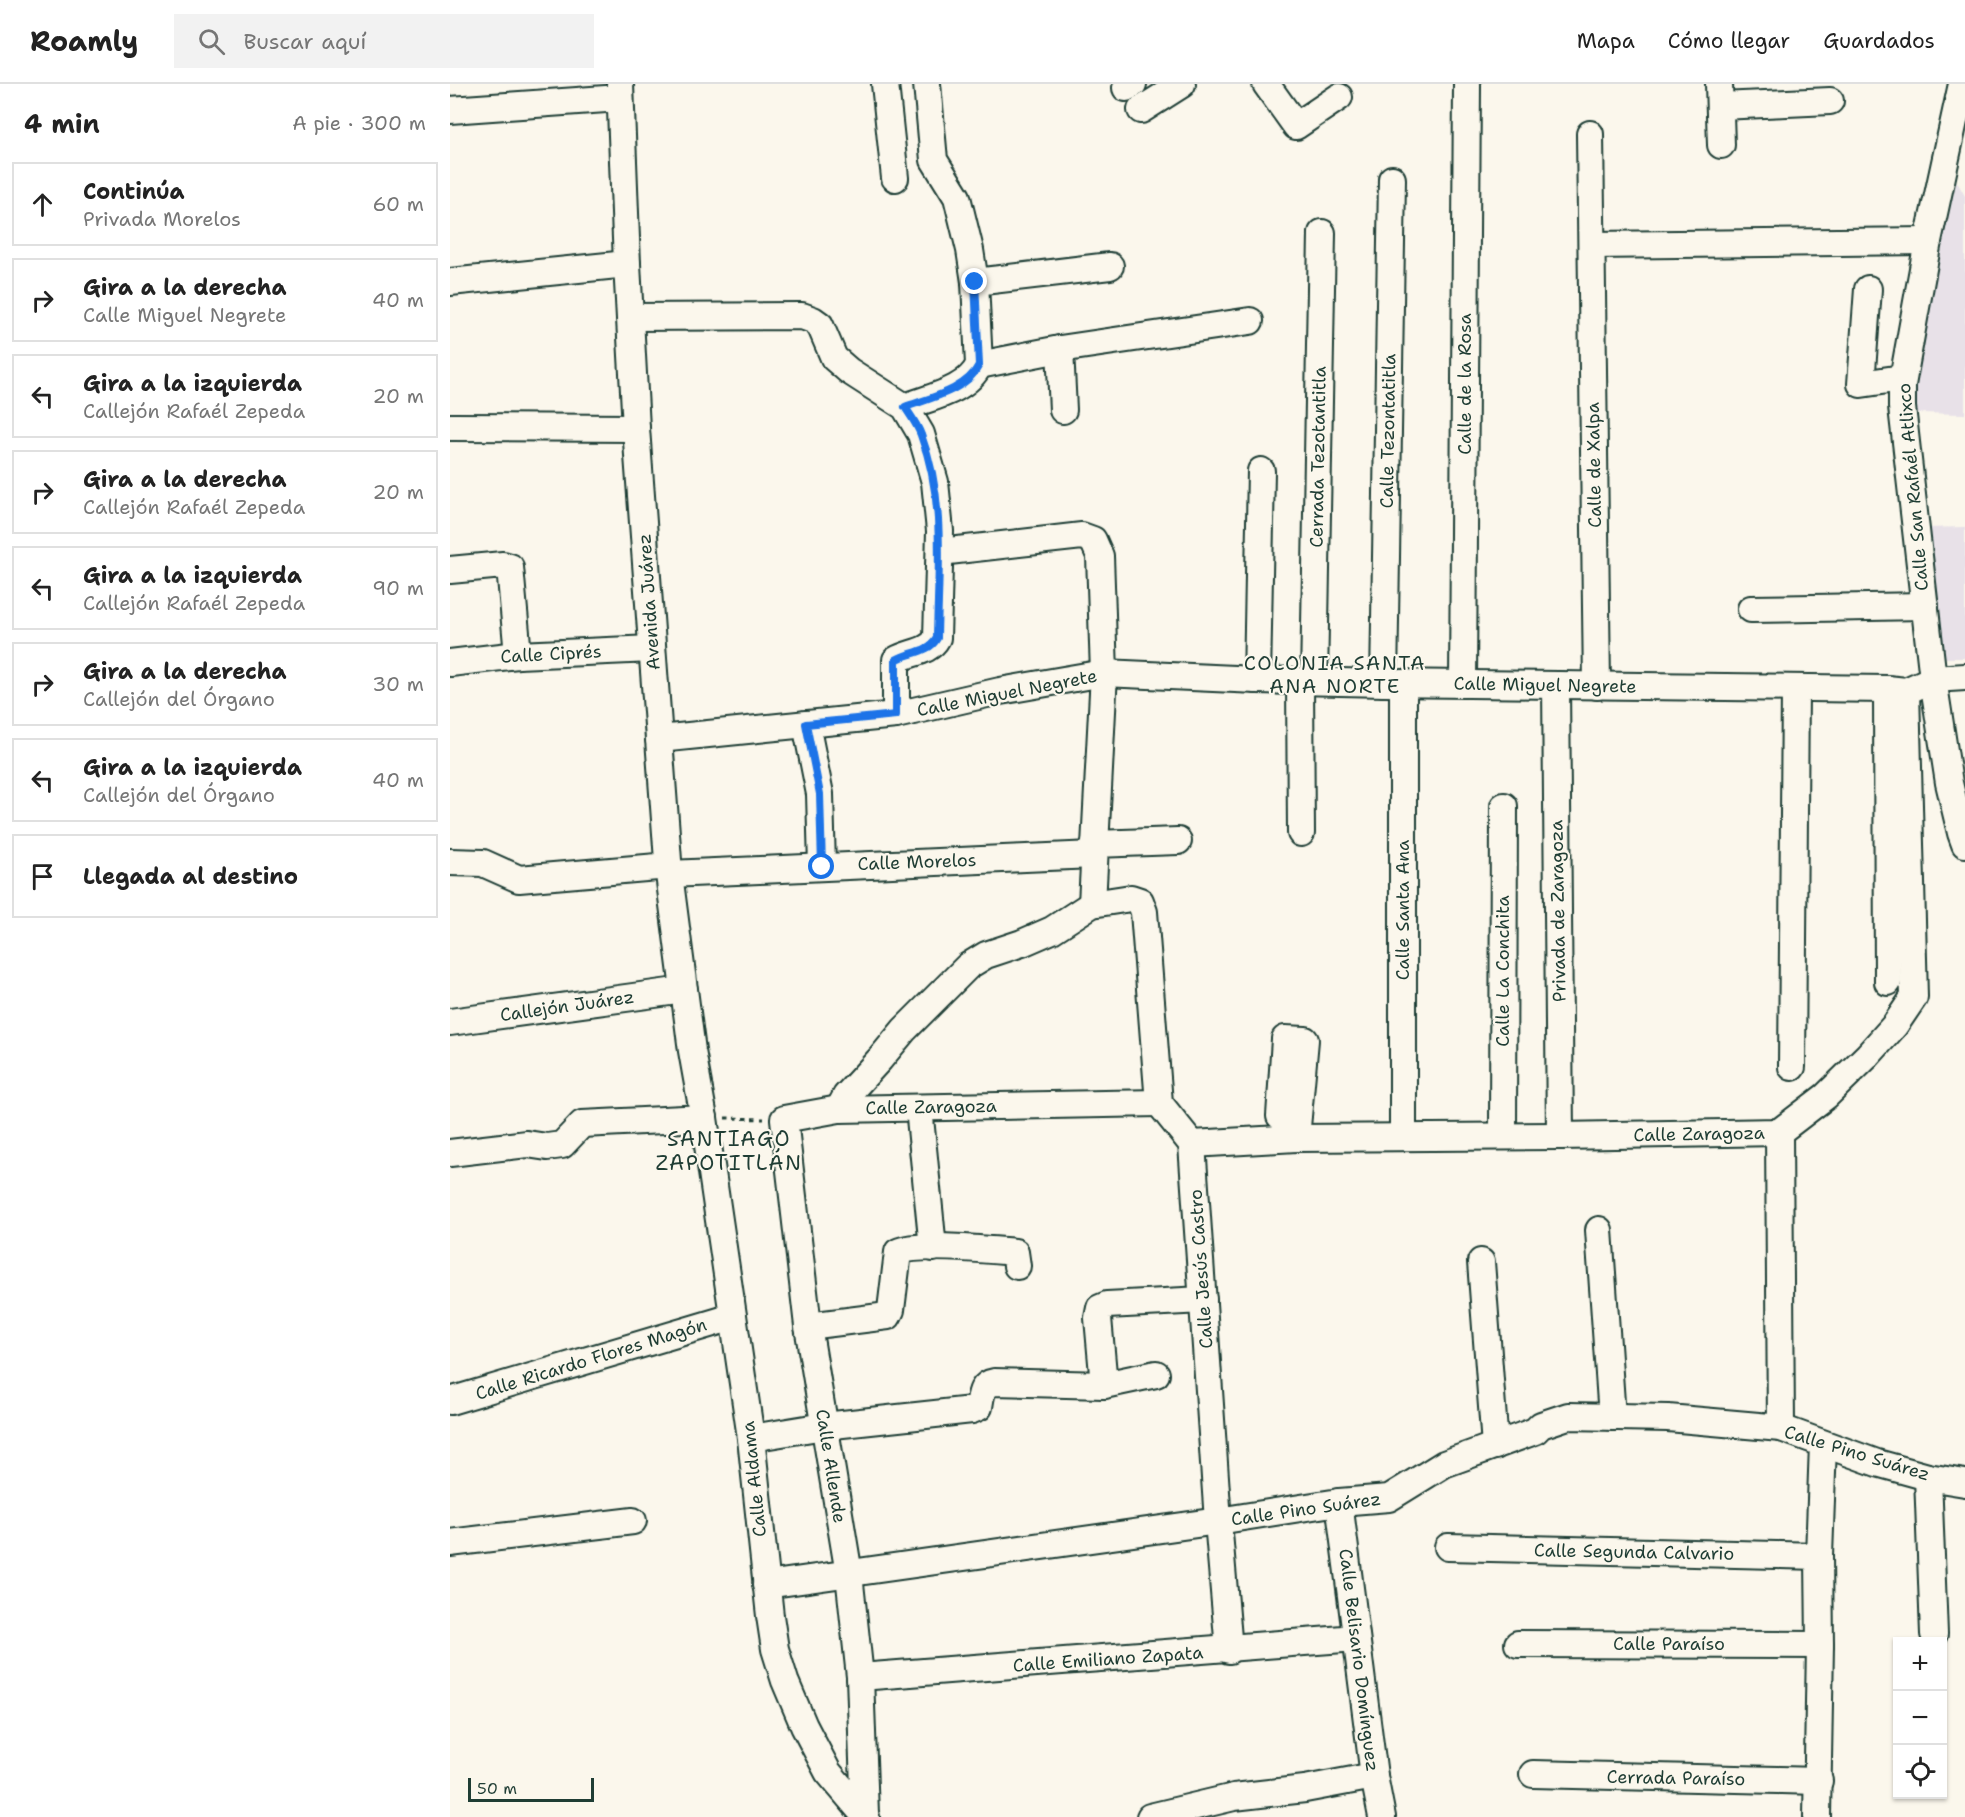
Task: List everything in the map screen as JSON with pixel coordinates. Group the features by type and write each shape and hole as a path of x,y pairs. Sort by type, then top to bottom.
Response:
{"street":[{"path":"885,84 895,178"},
{"path":"905,407 963,385 974,375 979,365 975,282 970,250 957,197 934,160 927,84"},
{"path":"1141,110 1182,84"},
{"path":"1266,84 1296,126 1339,97"},
{"name":"Calle de la Rosa","path":"1463,684 1467,84"},
{"name":"Calle San Rafaél Atlixco","path":"1962,84 1955,160 1928,241 1902,378 1902,407 1933,679 1949,783 1960,833 1965,844"},
{"path":"450,110 620,91"},
{"name":"Avenida Juárez","path":"620,91 636,428 669,870 684,990 704,1118"},
{"path":"1721,145 1719,95 1784,94 1830,101"},
{"name":"Calle de Xalpa","path":"1590,134 1597,686"},
{"name":"Calle Tezontatitla","path":"1392,179 1394,683"},
{"name":"Cerrada Tezotantitla","path":"1301,833 1322,233"},
{"path":"1592,245 1928,241"},
{"path":"450,282 627,264"},
{"path":"975,282 1110,266"},
{"path":"1868,289 1861,384 1902,378"},
{"path":"630,318 802,316 820,325 834,358 849,371 905,407 921,434 934,482 940,552 937,638 934,644 925,649 896,660 896,715"},
{"path":"979,365 1060,349 1250,321"},
{"path":"1060,349 1062,410"},
{"path":"1915,512 1931,512 1922,421"},
{"path":"450,427 636,428"},
{"path":"1257,680 1261,471"},
{"path":"940,552 1082,536 1093,540 1100,556 1104,673 1092,904"},
{"path":"450,570 504,565 510,567 518,654"},
{"path":"1751,609 1925,606"},
{"name":"Calle Ciprés","path":"450,663 518,654 652,649"},
{"name":"Calle Miguel Negrete","path":"659,739 896,715 1000,691 1104,673 1394,683 1896,690 1933,679 1965,677"},
{"name":"Calle Santa Ana","path":"1394,683 1402,1136"},
{"name":"Privada de Zaragoza","path":"1556,685 1560,1137"},
{"path":"1792,1067 1795,689"},
{"path":"1888,982 1896,690"},
{"name":"Calle Zaragoza","path":"1192,1144 1297,1127 1402,1136 1560,1137 1779,1132 1826,1096 1868,1055 1895,1025 1914,997 1896,690"},
{"path":"806,724 820,794 822,867"},
{"name":"Calle La Conchita","path":"1503,1136 1504,806"},
{"name":"Calle Morelos","path":"450,862 483,863 519,879 669,870 822,867 1094,850 1178,841"},
{"path":"839,1109 846,1096 904,1030 968,966 986,955 1052,930 1092,904 1131,898 1140,902 1144,912 1159,1103 1192,1144"},
{"name":"Callejón Juárez","path":"450,1022 684,990"},
{"name":"Calle Zaragoza","path":"784,1119 839,1109 1159,1103"},
{"path":"919,1108 933,1248"},
{"path":"450,1153 527,1144 547,1147 562,1145 582,1124 704,1118"},
{"name":"Calle Aldama","path":"704,1118 751,1438 775,1648 785,1681 804,1726 828,1772 865,1816"},
{"name":"Calle Allende","path":"784,1119 808,1326 849,1574 860,1677 865,1816"},
{"path":"1779,1132 1781,1428"},
{"name":"Calle Jesús Castro","path":"1192,1144 1229,1650"},
{"path":"1599,1230 1612,1416"},
{"path":"808,1326 888,1316 891,1310 898,1252 905,1249 1015,1252 1017,1266"},
{"path":"1481,1262 1495,1446"},
{"path":"1104,1385 1098,1318 1100,1308 1107,1305 1203,1300"},
{"name":"Calle Ricardo Flores Magón","path":"450,1401 733,1317"},
{"path":"751,1438 825,1426 972,1410 979,1407 983,1388 988,1383 994,1382 1104,1385 1156,1374"},
{"name":"Calle Pino Suárez","path":"766,1585 1339,1502 1389,1498 1444,1464 1535,1431 1541,1425 1568,1416 1668,1418 1781,1428 1877,1463 1928,1477 1965,1483"},
{"path":"1818,1817 1819,1556 1823,1444"},
{"path":"1928,1477 1934,1634"},
{"name":"Calle Belisario Domínguez","path":"1339,1502 1374,1776 1382,1817"},
{"path":"450,1543 633,1521"},
{"name":"Calle Segunda Calvario","path":"1448,1547 1819,1556"},
{"name":"Calle Emiliano Zapata","path":"860,1677 1229,1650 1356,1638"},
{"name":"Calle Paraíso","path":"1518,1644 1820,1645"},
{"name":"Cerrada Paraíso","path":"1533,1774 1819,1781"},
{"path":"1150,1817 1234,1797 1305,1789 1374,1776"}],"path":[{"path":"704,1118 784,1119"}],"shaded area":[{"path":"1956,180 1965,196 1965,414 1916,413 1912,381"},
{"path":"1965,527 1965,658 1939,658 1926,528"}],"district":[{"name":"COLONIA SANTA ANA NORTE","path":"1335,674"},
{"name":"SANTIAGO ZAPOTITLÁN","path":"729,1151"}],"route":[{"path":"822,867 820,794 806,724 896,715 896,660 925,649 934,644 937,638 940,531 934,482 921,434 905,407 963,385 974,375 979,365 975,282"}]}
